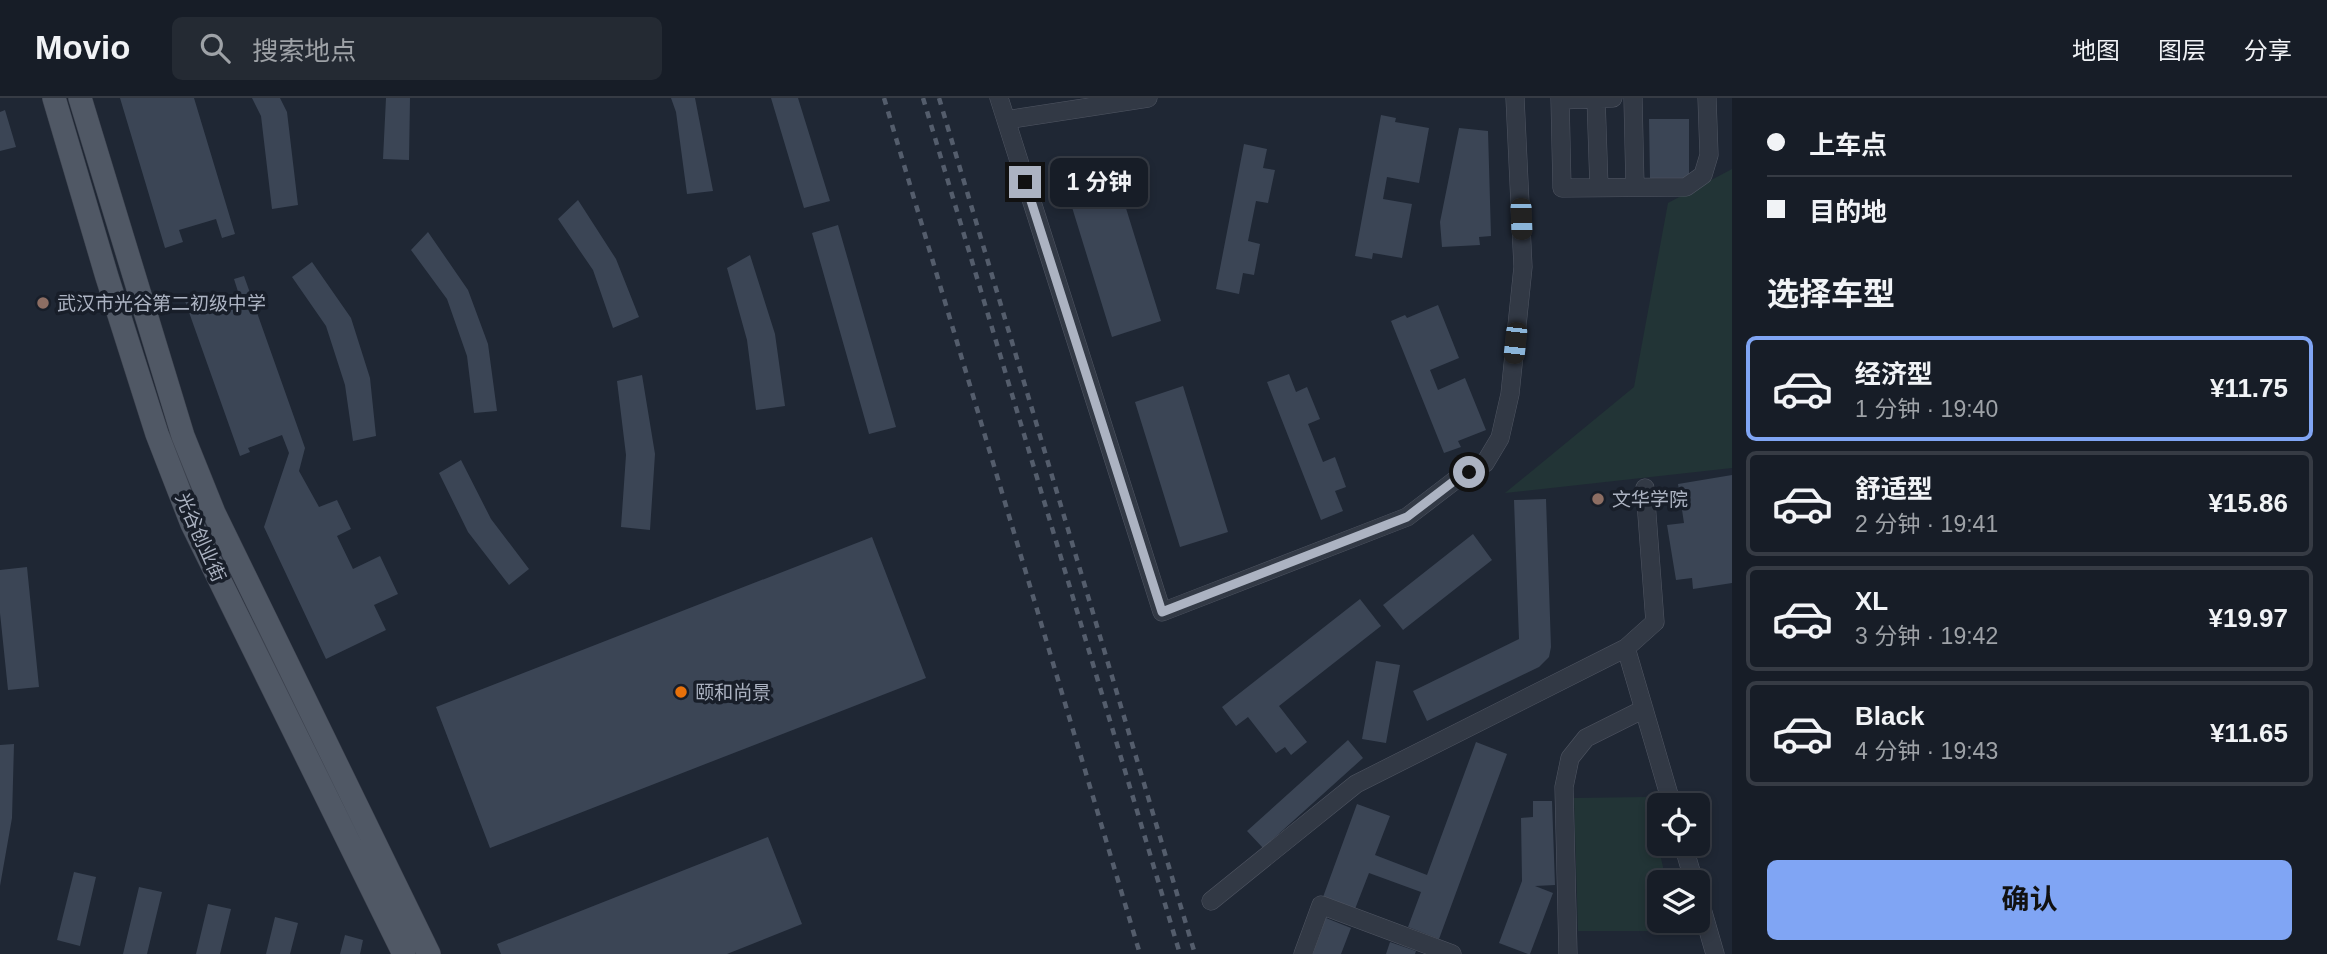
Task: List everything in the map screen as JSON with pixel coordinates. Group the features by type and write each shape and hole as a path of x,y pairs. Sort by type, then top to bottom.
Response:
{"main road":[{"name":"光谷创业街","path":"54,98 157,434 192,524 404,954"},
{"name":"光谷创业街","path":"80,98 183,436 214,513 429,954"}],"street":[{"path":"999,98 1162,612 1407,517 1454,481 1485,463 1500,438 1510,394 1523,267 1515,98"},
{"path":"1006,120 1148,98"},
{"path":"1596,98 1599,187"},
{"path":"1613,98 1560,99 1562,188 1686,187 1703,175 1709,155 1707,98"},
{"path":"1633,98 1635,187"},
{"path":"1211,901 1356,784 1626,648 1655,622 1645,488"},
{"path":"1626,648 1668,793"},
{"path":"1568,954 1564,787 1570,758 1586,738 1644,709"},
{"path":"1303,954 1321,905 1452,954"},
{"path":"1709,933 1715,954"}],"shaded area":[{"path":"1732,169 1732,468 1505,493 1634,387 1668,203"},
{"path":"1647,797 1647,856 1660,856 1663,870 1647,870 1647,931 1578,931 1574,798"}],"building":[{"path":"120,98 194,98 235,234 222,238 216,219 179,230 183,242 165,248"},
{"path":"252,98 280,98 287,112 298,205 272,209 261,116"},
{"path":"386,98 410,98 409,160 383,159"},
{"path":"671,98 695,98 713,191 687,194 676,112"},
{"path":"771,98 798,98 830,201 804,208"},
{"path":"5,110 16,147 0,151 0,112"},
{"path":"1381,115 1396,118 1395,122 1429,128 1419,183 1387,177 1383,199 1412,204 1402,258 1373,253 1372,259 1355,256"},
{"path":"1649,119 1689,119 1689,178 1650,178"},
{"path":"1459,128 1488,131 1491,236 1479,237 1480,245 1442,247 1440,222"},
{"path":"1244,144 1267,149 1263,168 1275,170 1268,203 1256,201 1248,241 1260,244 1254,275 1243,273 1239,294 1216,289"},
{"path":"1116,176 1161,321 1112,337 1067,191"},
{"path":"578,200 616,259 639,317 613,328 593,270 558,219"},
{"path":"838,225 896,427 869,434 812,233"},
{"path":"428,232 468,290 488,344 497,411 474,413 467,356 447,299 411,250"},
{"path":"750,255 775,334 785,406 756,410 747,340 727,268"},
{"path":"312,262 351,318 370,378 376,436 353,441 345,385 326,326 292,277"},
{"path":"244,276 305,448 299,471 319,507 337,500 351,529 337,536 353,569 380,556 398,594 374,605 386,630 326,659 264,527 289,453 282,435 248,448 250,452 240,456 185,301 195,297 200,312 240,298 234,279"},
{"path":"1438,305 1459,358 1430,370 1438,390 1465,378 1486,430 1458,441 1461,447 1444,453 1391,321 1405,315 1407,318"},
{"path":"1289,374 1296,392 1307,387 1320,419 1308,424 1323,462 1335,457 1346,487 1335,491 1343,511 1321,520 1267,382"},
{"path":"642,375 655,454 650,530 621,527 626,455 617,381"},
{"path":"1183,386 1228,532 1180,547 1135,402"},
{"path":"461,460 491,519 529,569 509,585 468,532 439,473"},
{"path":"1732,475 1732,583 1693,589 1692,578 1676,580 1667,525 1684,523 1678,484"},
{"path":"1546,499 1551,647 1549,657 1539,667 1427,721 1413,691 1519,639 1514,500"},
{"path":"1473,534 1492,560 1403,630 1383,605"},
{"name":"颐和尚景","path":"872,537 926,678 490,848 436,707"},
{"path":"27,567 39,687 8,690 0,613 0,570"},
{"path":"1360,599 1381,626 1279,706 1307,742 1291,755 1285,747 1276,753 1248,717 1236,726 1222,707"},
{"path":"1376,661 1400,665 1386,743 1362,739"},
{"path":"1348,740 1363,758 1263,848 1247,831"},
{"path":"1476,742 1507,754 1439,939 1408,927 1421,892 1369,873 1355,909 1323,897 1357,804 1390,816 1375,855 1427,875"},
{"path":"14,744 12,818 0,886 0,745"},
{"path":"1533,801 1552,801 1555,885 1535,886 1553,893 1528,954 1499,943 1522,881 1521,818 1533,817"},
{"path":"768,837 802,924 727,954 501,954 497,944"},
{"path":"74,872 96,877 80,946 57,940"},
{"path":"139,887 162,892 147,954 123,954"},
{"path":"208,904 231,909 220,954 196,954"},
{"path":"275,917 298,923 290,954 266,954"},
{"path":"1326,918 1351,928 1341,954 1313,954"},
{"path":"345,935 363,940 360,954 340,954"},
{"path":"1390,942 1416,951 1415,954 1386,954"}],"railway":[{"path":"884,98 1140,954"},
{"path":"923,98 1180,954"},
{"path":"939,98 1195,954"}],"place":[{"name":"武汉市光谷第二初级中学","path":"43,303"},
{"name":"文华学院","path":"1598,499"},
{"name":"颐和尚景","path":"681,692"}],"route":[{"path":"1025,182 1162,612 1407,517 1469,472"}]}
